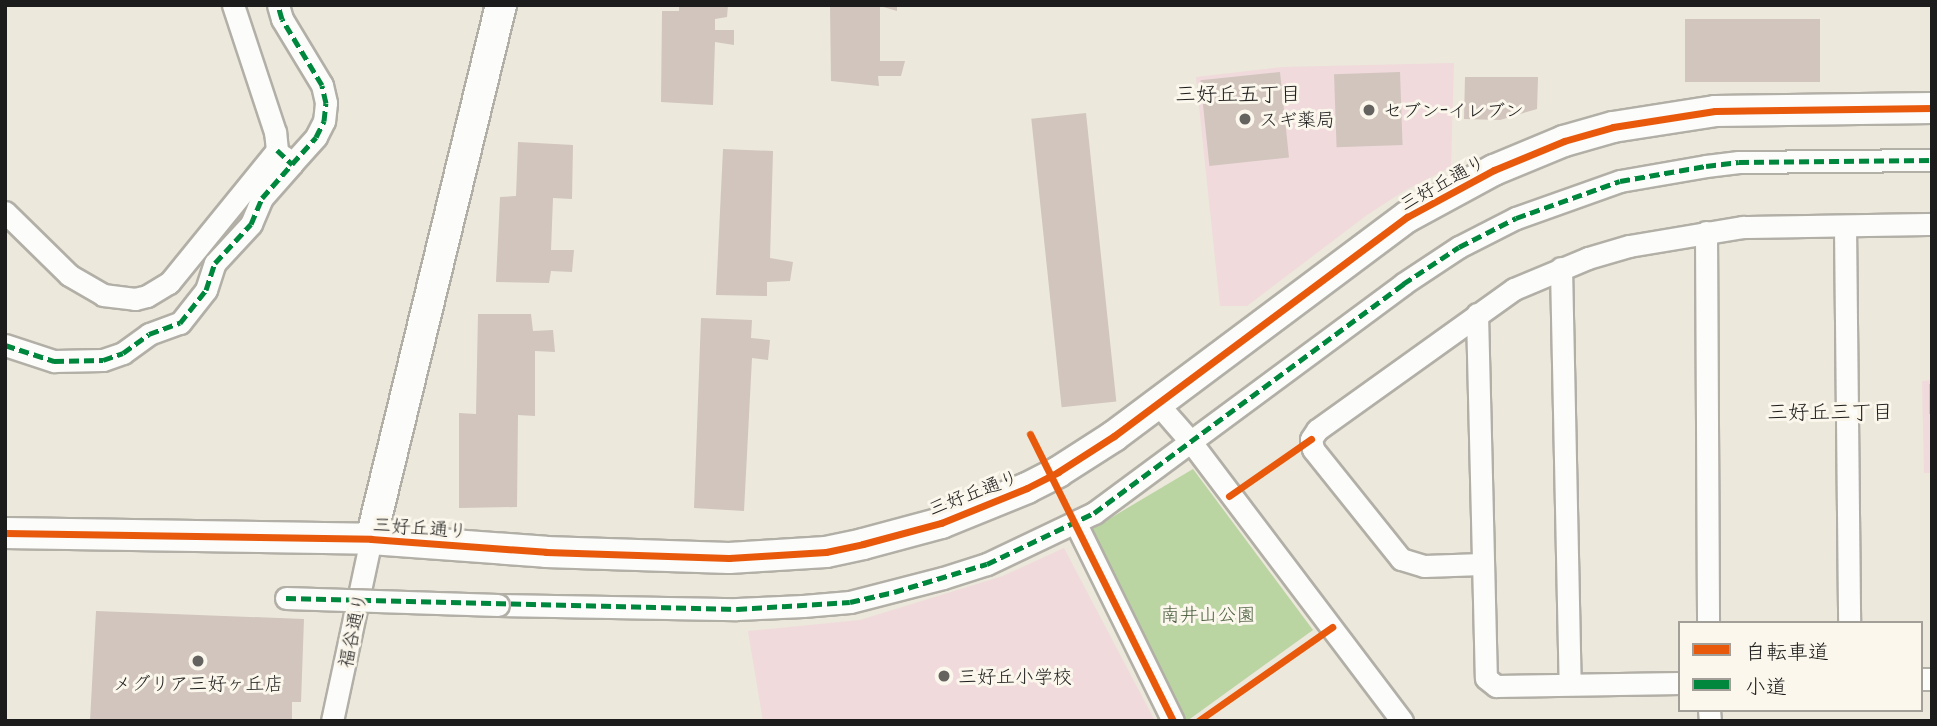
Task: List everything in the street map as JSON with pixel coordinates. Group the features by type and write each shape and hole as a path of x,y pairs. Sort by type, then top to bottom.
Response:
{"street":[{"path":"5,345 54,361 103,360 123,353 149,334 180,323 206,290 215,263 251,224 284,157 233,5"},
{"path":"5,212 69,275 87,288 119,299 147,296 169,283 284,157 316,137 324,121 326,103 322,85 282,19 278,5"},
{"path":"371,539 500,11"},
{"name":"三好丘通り","path":"5,533 371,539 546,552 716,557 769,558 826,552 941,523 1027,488 1087,454 1407,217 1494,170 1563,141 1625,125 1715,111 1932,108"},
{"path":"286,598 737,609 850,601 987,564 1075,522 1128,491 1404,284 1459,247 1516,218 1620,181 1694,167 1739,162 1932,160"},
{"path":"1482,564 1424,566 1401,559 1313,449 1311,439 1317,430 1514,289 1561,268 1629,246 1743,227 1932,224"},
{"path":"1845,226 1849,621"},
{"path":"1706,232 1708,621"},
{"path":"1561,268 1570,684"},
{"path":"1477,314 1486,678 1496,686 1678,683"},
{"path":"1156,402 1191,442 1402,721"},
{"path":"1075,522 1173,721"},
{"name":"福谷通り","path":"332,721 371,539"}],"shaded area":[{"path":"1454,63 1451,167 1404,191 1367,215 1247,306 1220,306 1196,77 1282,67"},
{"path":"1932,380 1932,473 1924,473 1922,381"},
{"name":"三好丘小学校","path":"1064,548 1155,721 763,721 748,631 860,620 1003,576"}],"green space":[{"name":"南井山公園","path":"1193,469 1313,630 1187,721 1181,721 1082,535"}],"building":[{"path":"679,5 728,5 727,17 715,19 715,30 734,30 734,45 715,42 713,105 661,102 662,11 679,11"},
{"path":"830,5 897,5 897,11 880,6 880,61 905,61 901,76 878,76 879,86 831,81"},
{"path":"1685,19 1820,19 1820,82 1685,82"},
{"name":"スギ薬局","path":"1280,72 1289,158 1209,166 1200,80"},
{"name":"セブン-イレブン","path":"1400,72 1403,145 1337,147 1334,74"},
{"path":"1465,77 1538,77 1537,109 1500,120 1464,119"},
{"path":"1086,113 1116,401 1062,407 1031,119"},
{"path":"518,142 573,145 572,199 553,198 551,250 574,250 572,272 551,271 549,283 496,282 500,197 516,196"},
{"path":"723,149 773,151 770,258 793,262 790,281 767,282 767,296 716,295"},
{"path":"478,314 531,314 533,331 553,330 555,352 535,351 535,416 518,415 517,507 459,508 459,413 476,414"},
{"path":"701,318 752,320 751,338 770,340 768,360 752,358 744,511 694,508"},
{"path":"1929,384 1932,384 1932,414 1929,414"},
{"name":"メグリア三好ヶ丘店","path":"96,611 304,619 301,702 292,702 292,721 90,721"}],"marked path":[{"path":"277,150 292,164 316,137 324,121 326,103 322,85 282,19 278,5"},
{"path":"286,598 737,609 850,602 894,592 987,564 1094,513 1403,284 1459,247 1516,218 1620,181 1706,166 1739,162 1932,160"},
{"path":"5,345 54,361 103,360 123,353 149,334 180,323 206,290 215,263 251,224 262,198 292,164"}],"cycle path":[{"path":"5,533 371,539 546,552 729,558 826,552 863,544 941,523 1027,488 1058,472 1114,436 1407,217 1494,170 1564,141 1613,127 1715,111 1932,108"},
{"path":"1030,434 1173,721"},
{"path":"1229,496 1311,439"},
{"path":"1198,721 1332,627"}],"place":[{"name":"セブン-イレブン","path":"1369,110"},
{"name":"スギ薬局","path":"1245,119"},
{"name":"メグリア三好ヶ丘店","path":"198,661"},
{"name":"三好丘小学校","path":"944,676"}],"district":[{"name":"三好丘五丁目","path":"1238,93"},
{"name":"三好丘三丁目","path":"1830,411"}]}
